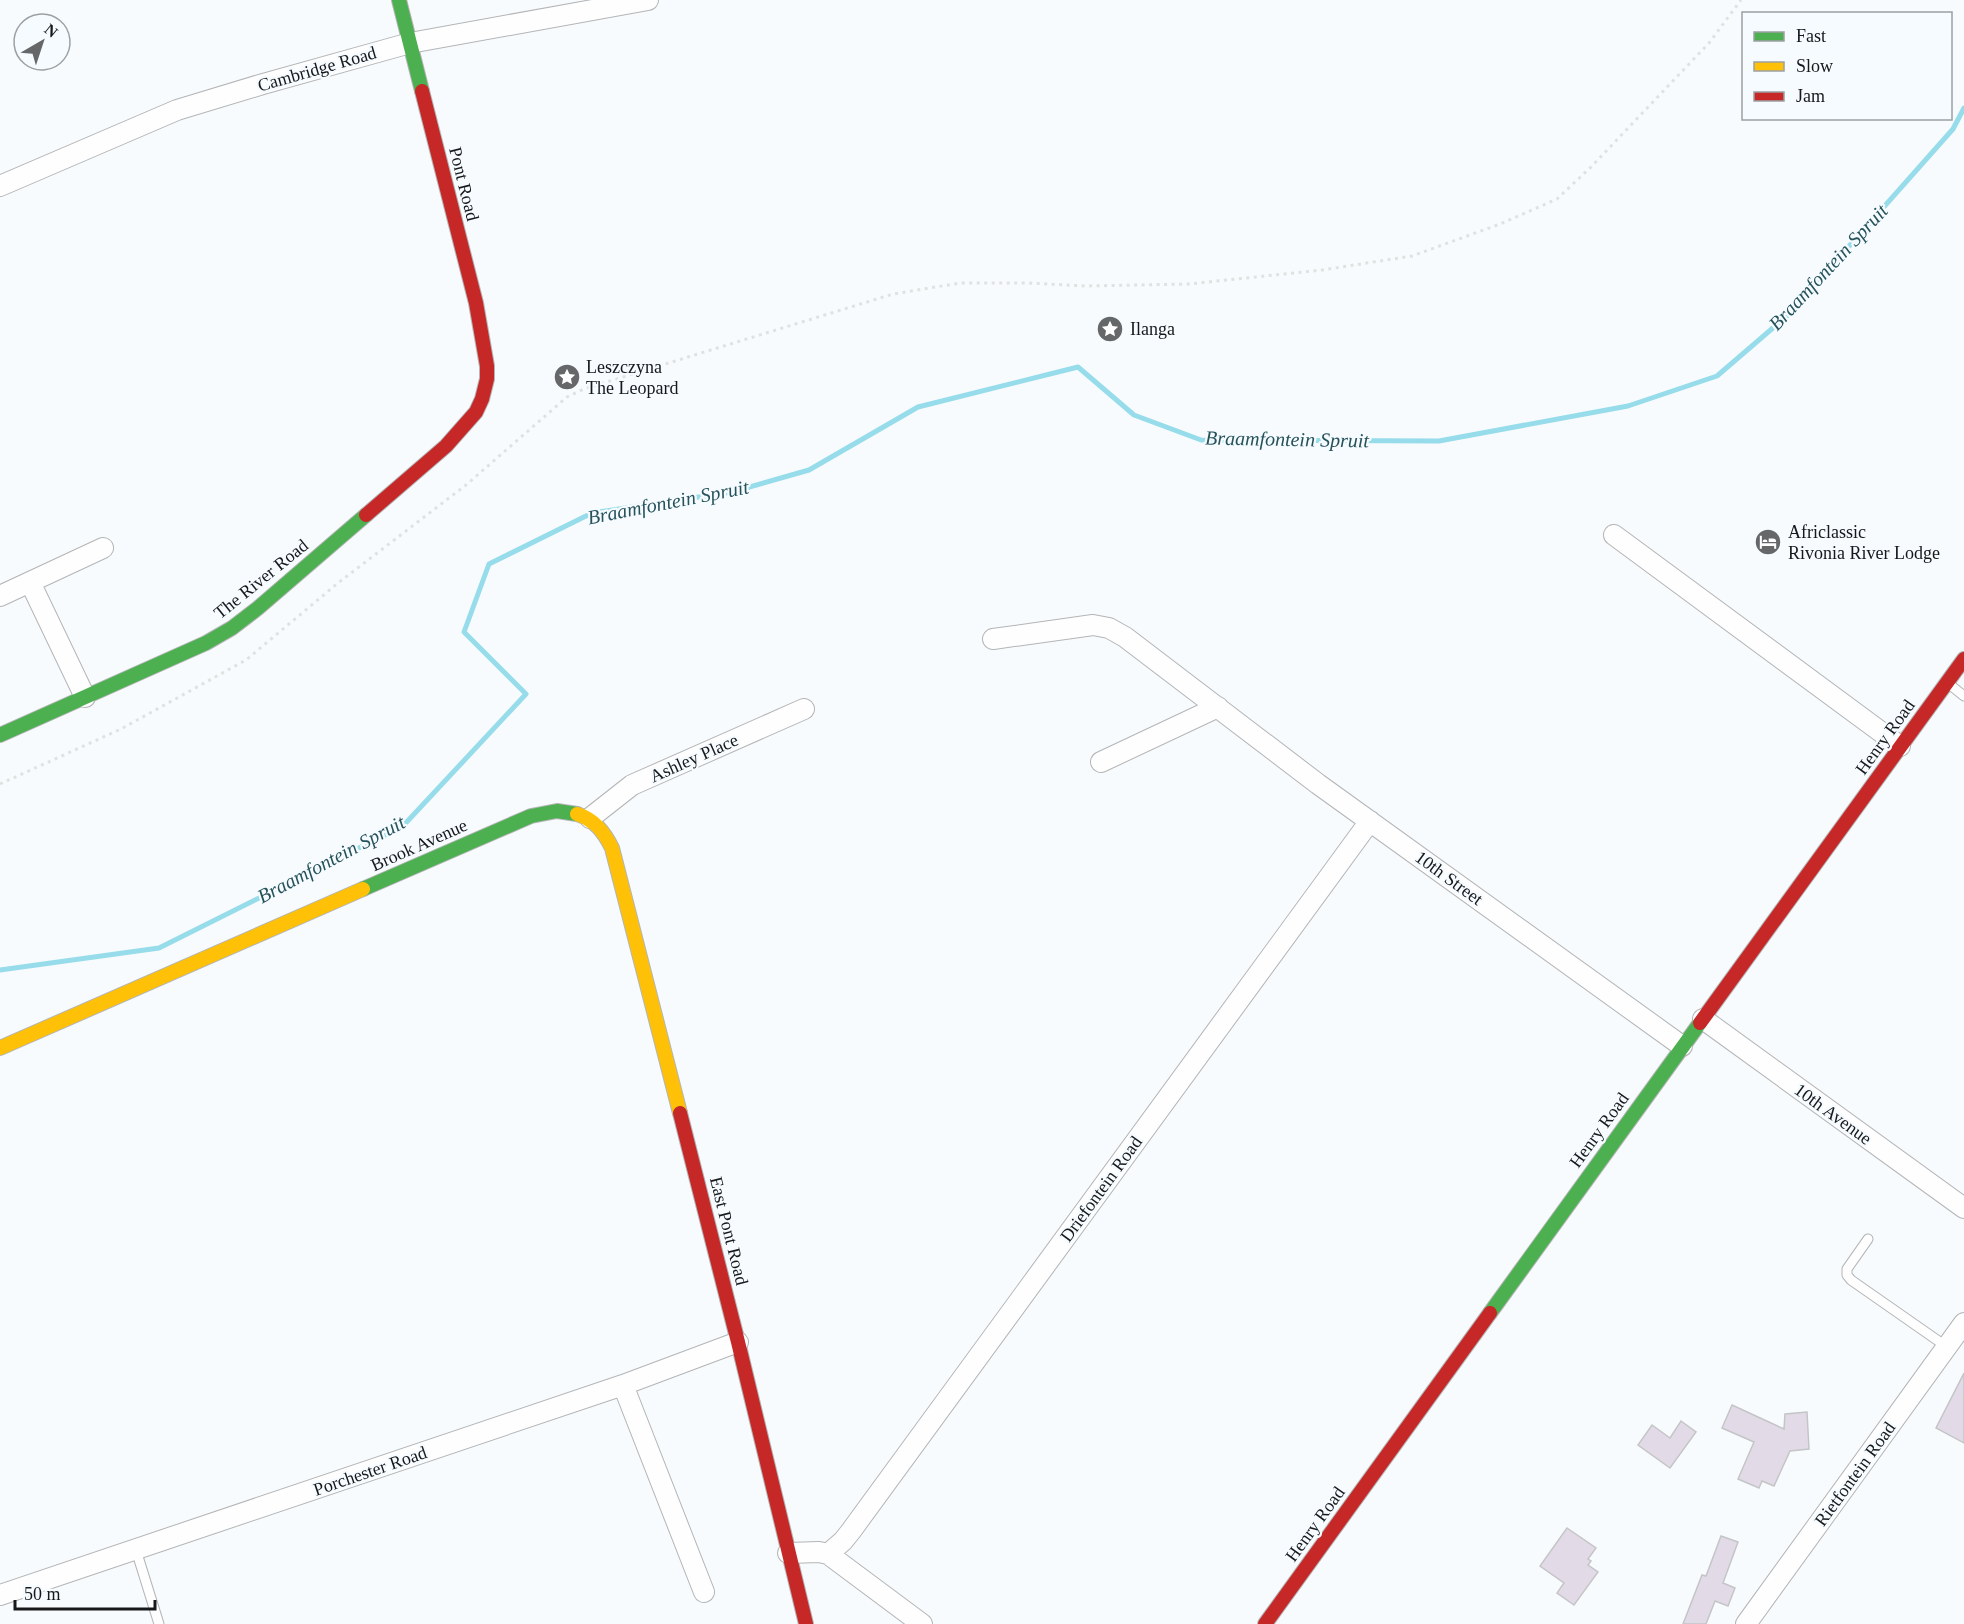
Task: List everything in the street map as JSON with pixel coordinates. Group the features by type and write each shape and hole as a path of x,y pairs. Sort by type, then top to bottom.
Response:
{"street":[{"name":"Pont Road","path":"399,0 476,303 487,366 487,379"},
{"name":"Cambridge Road","path":"0,186 177,110 410,43 567,11 648,0"},
{"name":"The River Road","path":"0,735 206,643 232,628 447,446 476,412 487,379"},
{"path":"1614,535 1900,746"},
{"path":"0,596 103,548"},
{"path":"30,582 85,697"},
{"name":"10th Street","path":"993,639 1093,625 1109,628 1125,637 1318,784 1682,1046"},
{"name":"Henry Road","path":"1265,1624 1964,658"},
{"path":"1101,762 1218,707"},
{"name":"Ashley Place","path":"590,818 632,785 804,709"},
{"name":"Brook Avenue","path":"0,1048 531,816 547,811 564,810 590,818"},
{"name":"East Pont Road","path":"590,818 599,825 612,848 738,1342 806,1624"},
{"name":"Driefontein Road","path":"828,1554 851,1531 1370,821"},
{"name":"10th Avenue","path":"1702,1019 1964,1209"},
{"name":"Rietfontein Road","path":"1746,1624 1964,1323"},
{"name":"Porchester Road","path":"0,1595 623,1385 738,1342"},
{"path":"623,1385 704,1592"},
{"path":"788,1553 828,1554 922,1624"}],"lane":[{"path":"1947,682 1964,696"},
{"path":"1868,1239 1847,1269 1847,1275 1947,1347"},
{"path":"136,1550 159,1624"}],"path":[{"path":"0,784 121,729 246,660 338,583 466,484 567,397 584,389 893,294 960,283 1084,286 1189,284 1322,270 1412,256 1500,224 1557,199 1592,167 1708,43 1741,0"}],"building":[{"path":"1964,1373 1964,1443 1936,1428"},
{"path":"1732,1405 1784,1429 1785,1414 1807,1412 1809,1449 1790,1451 1774,1486 1762,1481 1759,1488 1738,1479 1754,1442 1722,1428"},
{"path":"1681,1421 1696,1432 1670,1468 1638,1445 1652,1425 1670,1438"},
{"path":"1567,1528 1596,1548 1588,1559 1591,1561 1588,1565 1598,1572 1574,1605 1557,1593 1564,1583 1540,1566"},
{"path":"1721,1536 1738,1542 1723,1583 1735,1588 1728,1606 1715,1601 1706,1624 1683,1624 1702,1575 1706,1576"}],"waterway":[{"name":"Braamfontein Spruit","path":"0,970 159,948 403,826 526,694 464,632 489,564 592,513 732,492 809,470 918,407 1078,367 1134,415 1201,440 1439,441 1628,406 1717,376 1788,315 1953,129 1964,108"}],"traffic: fast":[{"path":"399,0 422,91"},
{"path":"0,735 206,643 232,628 366,515"},
{"path":"363,889 531,816 557,811 577,814"},
{"path":"1490,1313 1700,1023"}],"traffic: slow":[{"path":"577,814 598,827 612,848 680,1113"},
{"path":"0,1048 363,889"}],"traffic: jam":[{"path":"366,515 446,446 476,412 487,379 487,366 476,303 422,91"},
{"path":"1700,1023 1964,659"},
{"path":"680,1113 806,1624"},
{"path":"1265,1624 1490,1313"}],"place":[{"name":"Ilanga","path":"1110,329"},
{"name":"Leszczyna The Leopard","path":"567,377"},
{"name":"Africlassic Rivonia River Lodge","path":"1768,542"}]}
